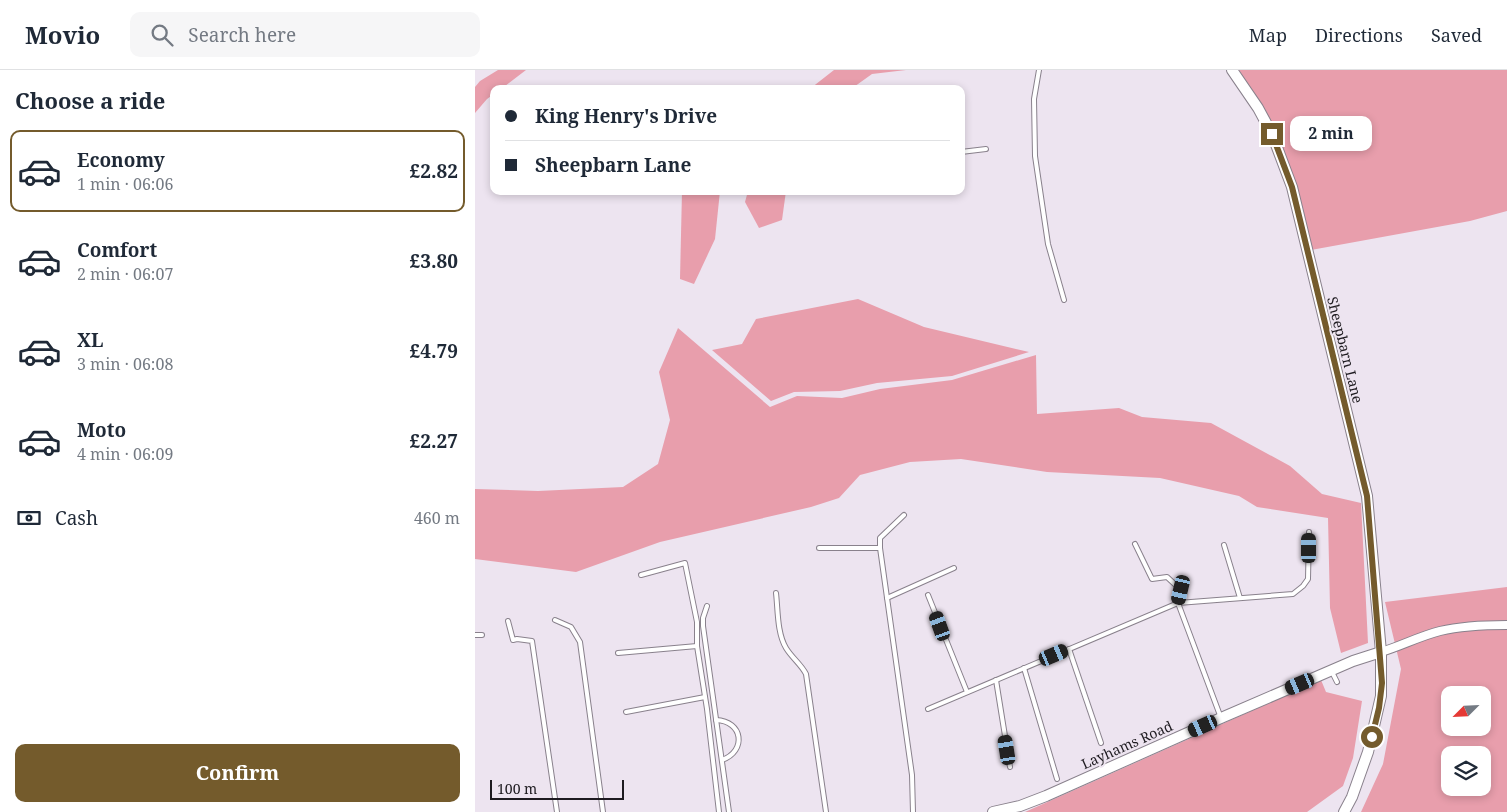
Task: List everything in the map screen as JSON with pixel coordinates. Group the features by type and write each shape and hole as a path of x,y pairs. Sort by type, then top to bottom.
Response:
{"street":[{"name":"Sheepbarn Lane","path":"1232,70 1258,108 1272,134 1292,187 1367,496 1382,683 1379,708 1368,752 1352,797 1344,812"},
{"path":"1381,652 1441,631 1487,625 1507,625"},
{"name":"Layhams Road","path":"993,812 1020,806 1046,796 1332,670 1381,652"}],"lane":[{"path":"1039,70 1034,99 1035,156 1048,244 1065,300"},
{"path":"965,152 986,149"},
{"path":"904,515 880,538 879,548 912,775 913,812"},
{"path":"928,709 1178,604 1293,594 1308,579 1309,532"},
{"path":"1135,544 1152,579 1167,577 1181,590 1178,604 1221,718"},
{"path":"1224,545 1240,598"},
{"path":"819,548 879,548"},
{"path":"641,575 685,563 697,622 697,646 719,812"},
{"path":"887,598 954,568"},
{"path":"775,593 782,640 806,674 826,812"},
{"path":"928,595 967,692"},
{"path":"707,606 703,618 703,626 729,812"},
{"path":"555,620 571,627 580,642 603,812"},
{"path":"508,621 513,640 532,641 557,812"},
{"path":"475,635 482,635"},
{"path":"618,653 697,646"},
{"path":"1069,649 1101,742"},
{"path":"1024,668 1057,779"},
{"path":"1332,670 1337,682"},
{"path":"996,680 1010,767"},
{"path":"626,712 705,697"},
{"path":"716,720 733,725 738,738 733,755 722,760"}],"shaded area":[{"path":"498,70 526,70 506,85 490,85 490,97 475,113 475,87 480,81"},
{"path":"834,70 906,70 872,74 857,85 815,85"},
{"path":"1239,70 1507,70 1507,211 1470,221 1311,250 1276,132"},
{"path":"682,195 720,195 715,239 694,284 680,279"},
{"path":"747,195 785,195 782,220 759,228 745,202"},
{"path":"858,299 924,327 1029,352 952,376 877,383 840,391 794,392 771,401 712,350 742,344 756,319"},
{"path":"678,328 770,407 797,396 842,398 880,389 952,380 1036,355 1037,414 1119,408 1142,417 1211,423 1290,466 1322,494 1361,503 1368,643 1341,653 1330,608 1328,518 1257,507 1239,496 1160,478 1047,472 961,459 910,462 860,475 839,498 811,507 660,542 576,572 475,559 475,489 538,491 623,487 658,464 670,420 659,372"},
{"path":"1507,587 1507,812 1361,812 1383,764 1401,669 1385,602"},
{"path":"1321,680 1326,692 1362,701 1353,758 1343,786 1307,812 1025,812"}],"route":[{"path":"1272,134 1292,187 1367,496 1382,683 1379,708 1372,737"}]}
